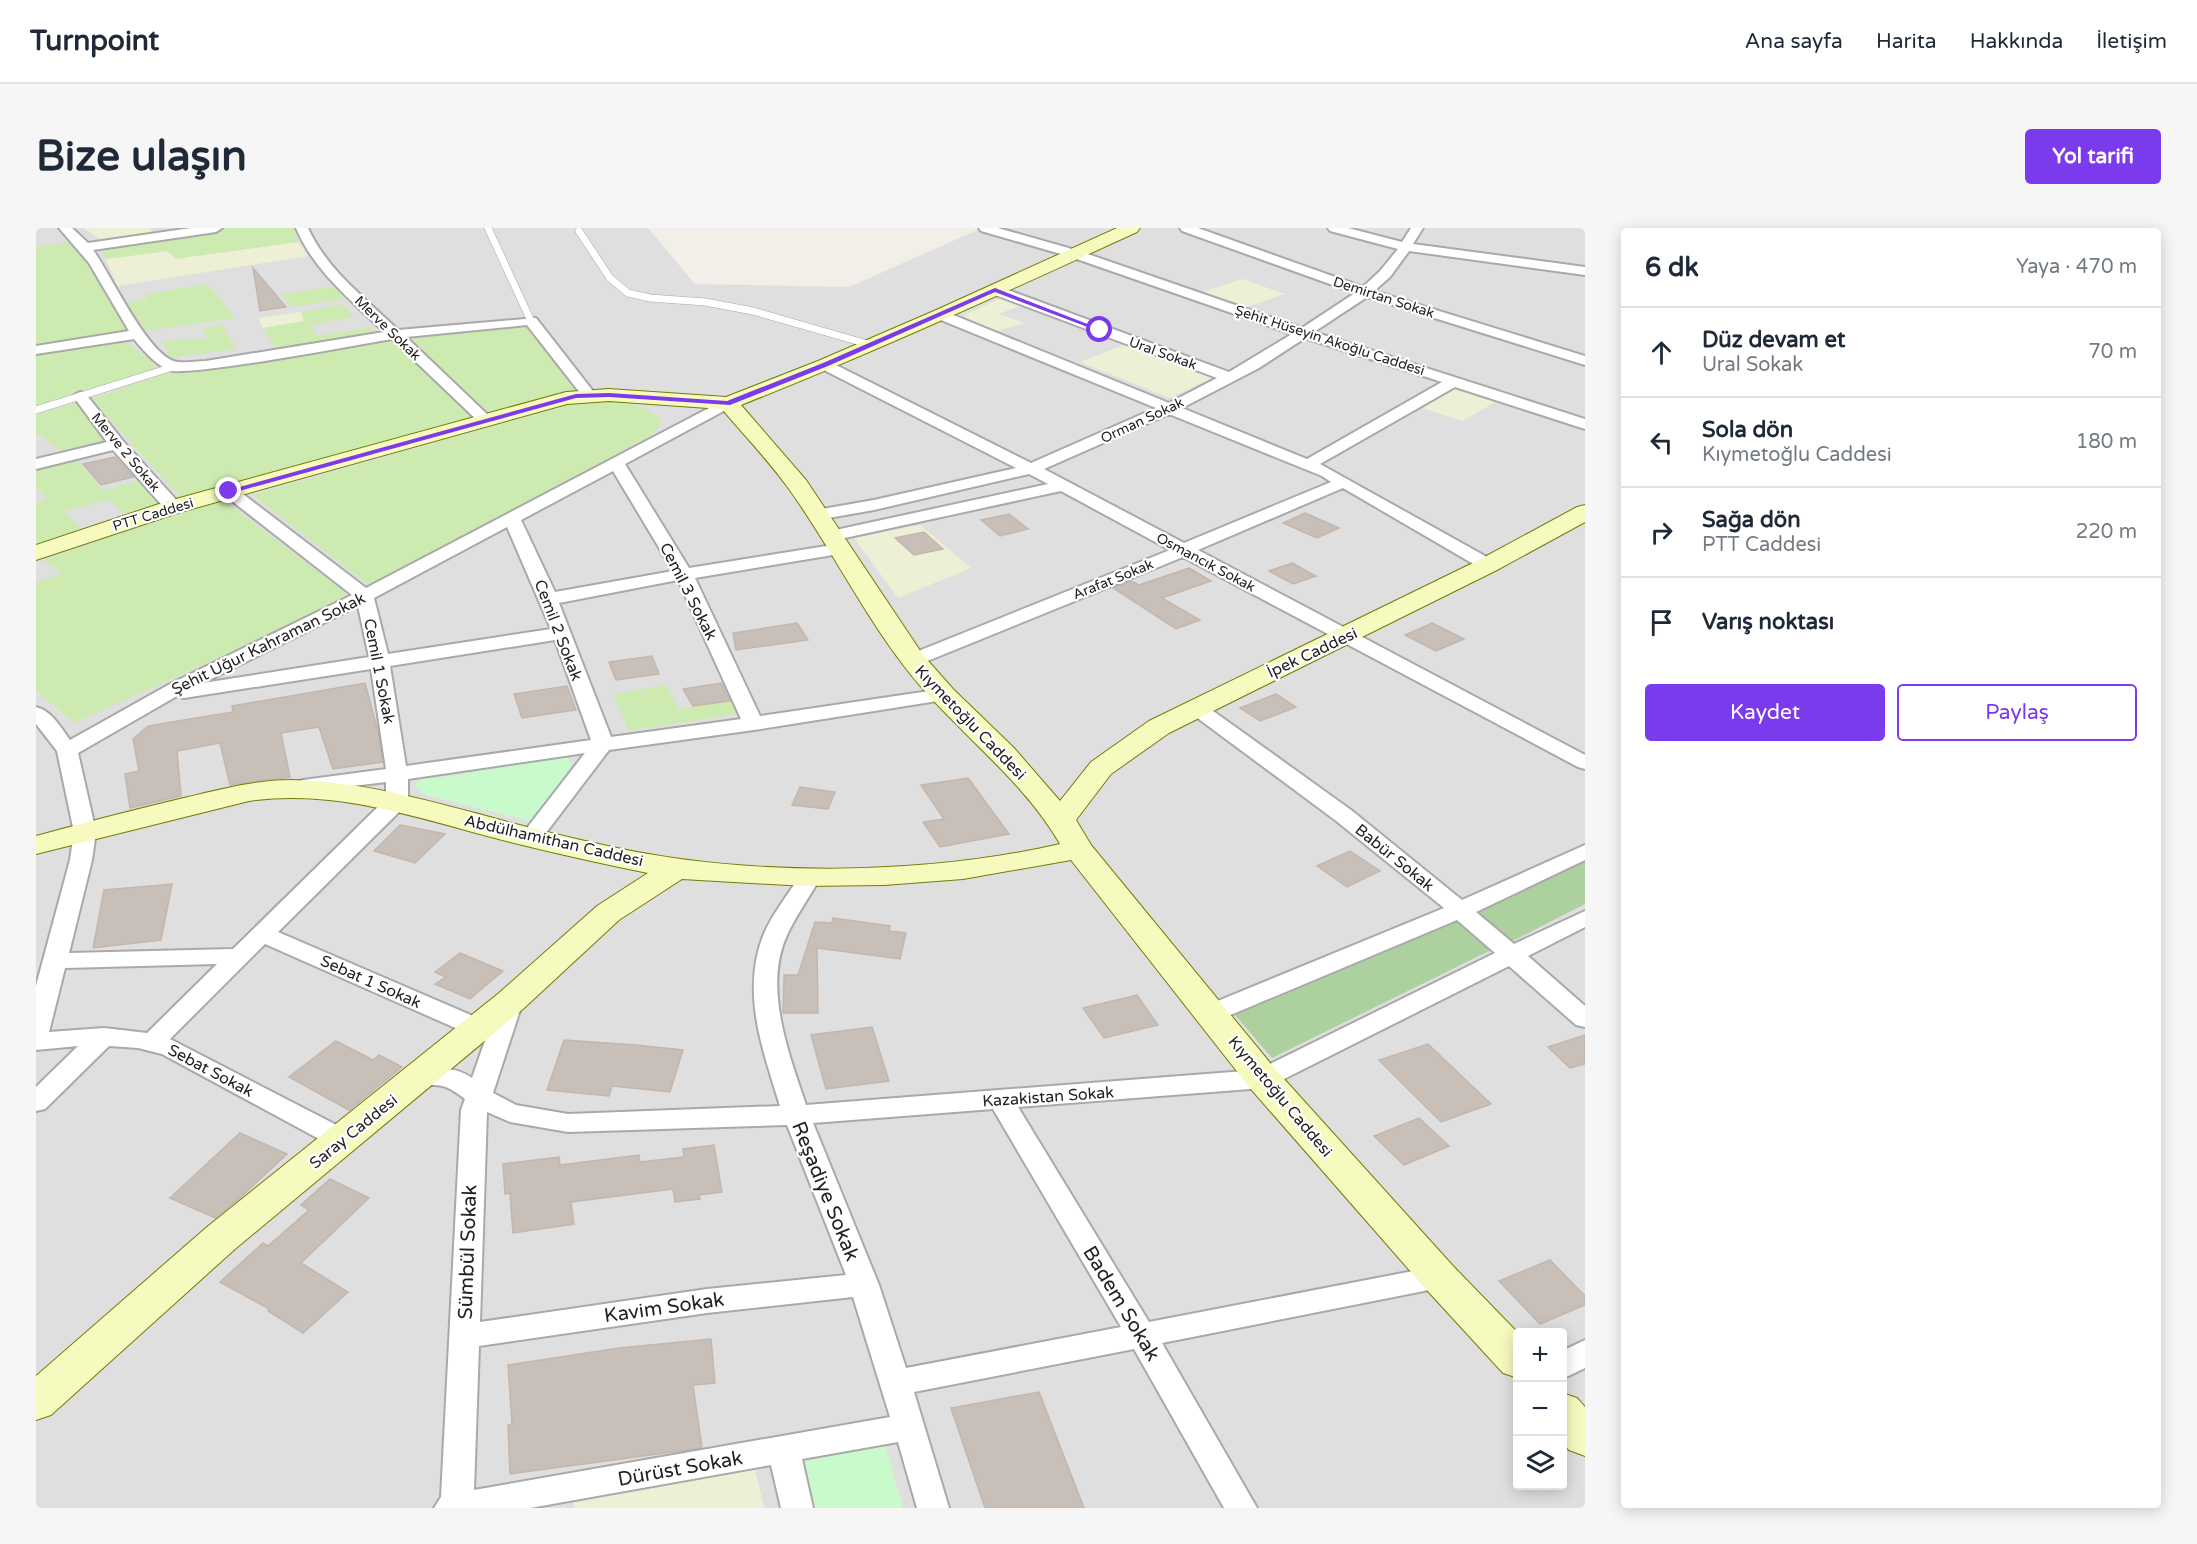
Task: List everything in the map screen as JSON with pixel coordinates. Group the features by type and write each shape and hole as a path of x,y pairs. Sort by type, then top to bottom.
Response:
{"street":[{"path":"67,228 87,248 112,288 123,314 138,334 173,367 206,365 395,334 531,321 589,395"},
{"path":"87,248 216,228"},
{"name":"Merve Sokak","path":"302,228 311,249 324,267 484,420"},
{"name":"Şehit Hüseyin Akoğlu Caddesi","path":"985,228 1075,254 1304,333 1585,424"},
{"path":"728,403 871,345 1131,228"},
{"name":"Demirtan Sokak","path":"1186,228 1365,292 1585,361"},
{"path":"1334,228 1405,247 1585,271"},
{"name":"Orman Sokak","path":"829,534 884,503 1031,469 1172,407 1231,378 1365,292 1385,274 1417,228"},
{"name":"Ural Sokak","path":"995,290 1231,378"},
{"path":"940,315 1309,464 1488,565"},
{"path":"36,350 138,334"},
{"name":"Osmancık Sokak","path":"825,364 1348,635 1585,763"},
{"path":"1309,464 1455,381"},
{"name":"PTT Caddesi","path":"36,553 173,507 566,398 589,395 728,403"},
{"name":"Merve 2 Sokak","path":"80,396 117,444 173,507"},
{"name":"Şehit Uğur Kahraman Sokak","path":"67,751 162,696 365,596 728,403"},
{"name":"Kıymetoğlu Caddesi","path":"728,403 798,485 913,660 943,695 1004,754 1263,1079 1513,1357"},
{"path":"36,464 117,444"},
{"name":"Cemil 3 Sokak","path":"616,462 684,574 754,724"},
{"name":"Arafat Sokak","path":"913,660 1344,482"},
{"path":"549,599 684,574 829,534 1063,486"},
{"name":"Cemil 1 Sokak","path":"229,491 365,596 380,662 397,788"},
{"name":"İpek Caddesi","path":"1070,835 1101,768 1159,727 1195,707 1348,635 1488,565 1585,512"},
{"name":"Cemil 2 Sokak","path":"511,517 549,599 603,744"},
{"path":"162,696 562,633"},
{"path":"153,1041 264,934 397,788 603,744 943,695"},
{"name":"Babür Sokak","path":"1195,707 1343,815 1460,910 1585,1019"},
{"path":"36,713 50,726 67,751 85,832 81,860 36,1033"},
{"path":"531,837 603,744"},
{"name":"Abdülhamithan Caddesi","path":"36,845 202,803 287,788 355,793 397,788 531,837 676,869 810,877 926,874 1010,864 1070,835"},
{"path":"1212,1013 1460,910 1585,852"},
{"name":"Saray Caddesi","path":"36,1402 221,1238 511,1001 608,913 676,869"},
{"name":"Reşadiye Sokak","path":"810,877 776,934 768,963 765,1000 769,1030 796,1115 864,1285 933,1508"},
{"name":"Kazakistan Sokak","path":"418,1079 432,1076 457,1080 478,1096 510,1113 568,1123 796,1115 1263,1079 1585,918"},
{"name":"Sebat 1 Sokak","path":"264,934 478,1028"},
{"path":"55,961 242,956"},
{"name":"Sümbül Sokak","path":"455,1508 474,1110 511,1001"},
{"path":"36,1102 104,1036"},
{"name":"Sebat Sokak","path":"36,1041 104,1036 153,1041 171,1048 340,1139"},
{"name":"Badem Sokak","path":"1001,1100 1142,1336 1240,1508"},
{"path":"896,1383 1439,1277"},
{"name":"Kavim Sokak","path":"464,1336 707,1301 864,1285"},
{"path":"1567,1364 1585,1352"},
{"path":"1567,1416 1585,1437"},
{"name":"Dürüst Sokak","path":"455,1508 909,1427"},
{"path":"784,1450 797,1508"}],"lane":[{"path":"488,228 531,321"},
{"path":"579,231 610,276 625,292 716,303 762,312 809,324 871,345"},
{"path":"36,410 173,367"}],"shaded area":[{"path":"36,228 648,228 695,284 849,287 982,228 1585,228 1585,1508 36,1508"}],"green space":[{"path":"84,228 148,228 157,235 105,243"},
{"path":"226,228 294,228 298,242 176,259 167,251 106,259 99,247"},
{"path":"68,242 81,248 128,332 36,347 36,247"},
{"path":"298,242 308,256 117,286 106,259 168,251 176,258"},
{"path":"1242,279 1285,294 1246,307 1203,292"},
{"path":"208,284 235,318 146,331 127,303 148,299 144,294"},
{"path":"333,286 345,299 291,307 281,295"},
{"path":"1003,297 1024,305 998,314 1025,323 995,331 965,317 969,313"},
{"path":"343,304 354,317 311,325 317,336 370,327 379,334 277,350 263,328 304,321 301,312"},
{"path":"301,312 305,321 263,328 258,318"},
{"path":"526,323 579,391 490,413 407,337"},
{"path":"222,325 236,349 172,358 161,342 186,338 188,341 208,338 202,328"},
{"path":"123,338 159,369 36,407 36,352"},
{"path":"388,338 474,413 470,419 182,499 91,399 166,373"},
{"path":"1126,344 1213,377 1170,398 1080,362"},
{"path":"1457,386 1501,399 1462,421 1422,408"},
{"path":"585,400 615,401 635,405 653,413 661,420 658,428 650,436 375,583 366,583 252,495"},
{"path":"77,402 114,441 64,454 42,436 36,437 36,415"},
{"path":"76,459 103,490 138,481 158,505 125,515 109,500 63,511 82,529 36,545 36,503 47,499 36,487 36,468"},
{"path":"222,499 344,591 346,600 74,723 36,690 36,582 62,574 42,560"},
{"path":"920,525 971,568 898,598 854,538"},
{"path":"666,685 679,709 734,700 743,713 629,731 613,694"},
{"path":"557,757 568,758 571,764 569,771 534,822 425,795 415,787 416,782 426,779"},
{"path":"1585,859 1585,904 1511,942 1472,910"},
{"path":"1457,918 1493,949 1272,1058 1235,1015"},
{"path":"885,1445 903,1508 812,1508 801,1462"},
{"path":"754,1464 764,1508 574,1508 572,1495"}],"building":[{"path":"253,268 286,307 260,311"},
{"path":"115,457 133,477 101,485 83,464"},
{"path":"1305,513 1339,528 1317,538 1283,523"},
{"path":"1009,514 1028,529 1000,536 981,520"},
{"path":"924,532 943,549 914,555 895,538"},
{"path":"1292,563 1316,576 1293,584 1269,571"},
{"path":"1189,568 1211,581 1162,598 1200,620 1176,629 1113,588 1131,581 1139,585"},
{"path":"797,623 808,640 736,650 733,633"},
{"path":"1432,623 1464,639 1436,651 1405,635"},
{"path":"652,656 659,674 616,680 609,662"},
{"path":"365,683 378,731 383,762 333,769 319,727 281,733 290,777 230,785 220,743 177,751 181,796 130,808 125,774 139,771 133,739 148,726 233,712 232,706"},
{"path":"721,683 730,701 693,706 683,689"},
{"path":"567,686 576,710 522,718 514,694"},
{"path":"1276,694 1296,707 1260,721 1240,708"},
{"path":"968,778 1009,834 940,847 923,822 944,819 921,785"},
{"path":"800,787 835,792 828,809 792,805"},
{"path":"400,825 445,834 415,863 374,851"},
{"path":"1350,851 1380,871 1347,887 1317,866"},
{"path":"172,884 161,940 93,948 104,890"},
{"path":"833,918 890,926 889,931 906,933 900,959 817,948 818,1013 783,1013 784,975 798,975 815,922 832,923"},
{"path":"460,953 503,971 470,999 435,984 446,977 435,972"},
{"path":"1137,995 1158,1025 1104,1038 1083,1008"},
{"path":"872,1027 889,1081 826,1089 811,1035"},
{"path":"1585,1035 1585,1064 1570,1068 1548,1047"},
{"path":"564,1040 683,1050 670,1092 612,1086 609,1096 547,1090"},
{"path":"336,1041 373,1060 379,1055 402,1067 349,1110 289,1077"},
{"path":"1428,1044 1491,1104 1441,1122 1379,1060"},
{"path":"1419,1118 1449,1146 1404,1165 1374,1136"},
{"path":"240,1133 287,1154 215,1218 170,1198"},
{"path":"714,1145 722,1192 699,1195 700,1199 675,1202 673,1189 571,1202 574,1224 513,1233 510,1193 505,1194 503,1164 559,1157 560,1165 639,1155 640,1162 684,1157 683,1149"},
{"path":"330,1179 369,1198 301,1263 348,1292 303,1333 268,1311 269,1309 220,1282 263,1243 268,1246 309,1210 301,1205"},
{"path":"1550,1260 1585,1296 1585,1305 1540,1324 1499,1281"},
{"path":"711,1339 715,1383 693,1385 702,1448 510,1474 508,1425 512,1424 508,1365 619,1348"},
{"path":"1039,1392 1084,1508 985,1508 951,1408"}],"route":[{"path":"229,491 576,396 609,395 728,403 825,364 995,290 1100,330"}]}
